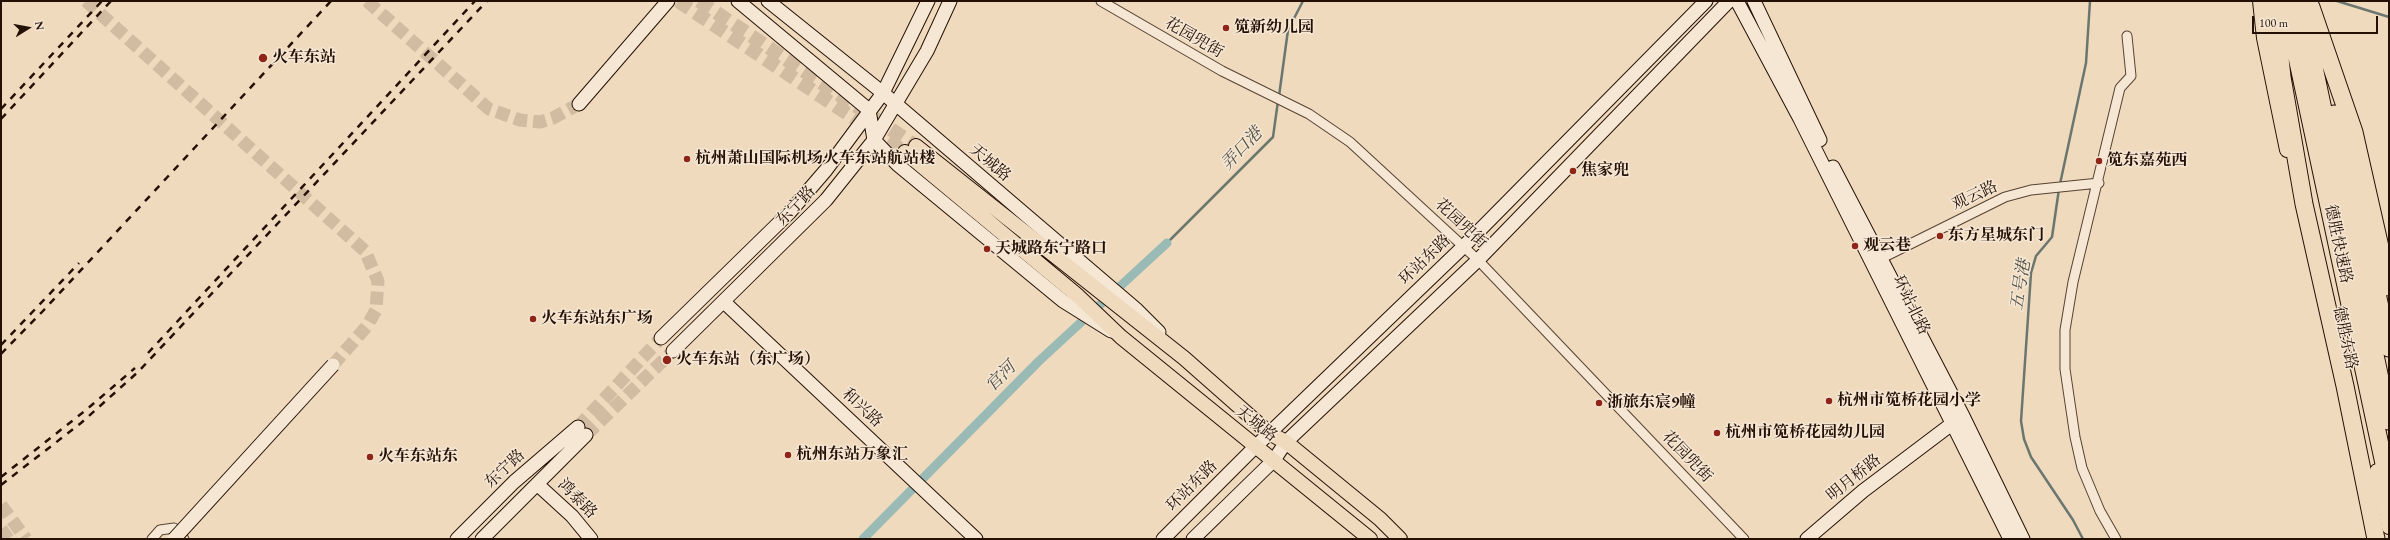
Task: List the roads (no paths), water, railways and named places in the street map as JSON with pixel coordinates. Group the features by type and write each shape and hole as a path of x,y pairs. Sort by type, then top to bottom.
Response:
{"highway":[{"path":"2275,1 2282,77 2301,189 2345,386 2376,539"},
{"name":"德胜快速路","path":"2285,1 2389,487"},
{"path":"2310,3 2354,132 2389,287"},
{"name":"德胜快速路","path":"2310,3 2389,421"},
{"path":"2319,68 2345,148 2389,348"},
{"path":"2293,73 2304,156 2372,490 2386,539"}],"main road":[{"path":"579,104 668,1"},
{"path":"738,1 869,110 874,140"},
{"name":"天城路","path":"768,1 896,104 1097,283"},
{"name":"东宁路","path":"661,338 789,212 826,170 883,93 928,1"},
{"name":"东宁路","path":"674,351 826,200 874,140 927,51 950,1"},
{"name":"环站东路","path":"1163,539 1255,447 1463,247 1706,1"},
{"path":"1193,539 1274,460 1286,442 1478,260 1729,1"},
{"name":"环站北路","path":"1737,1 1876,261 1963,416 2023,539"},
{"name":"环站北路","path":"1754,1 1829,158 1952,424 2010,539"},
{"name":"德胜东路","path":"2260,1 2264,38 2276,100 2368,518 2376,539"},
{"name":"德胜东路","path":"2275,1 2293,73 2389,527"},
{"path":"2310,3 2362,130 2389,252"},
{"name":"德胜东路","path":"2310,3 2319,68 2389,385"},
{"name":"天城路","path":"874,140 898,165 1076,302 1107,323 1121,337 1370,539"},
{"name":"天城路","path":"1121,337 1088,318 1076,302 910,149 1097,283 1126,306 1270,433 1286,442 1380,519 1400,539"},
{"name":"和兴路","path":"724,302 976,539"},
{"path":"174,539 333,365"},
{"name":"明月桥路","path":"1807,539 1863,491 1963,416"},
{"name":"东宁路","path":"457,539 514,482 582,431 537,484 482,539"},
{"name":"鸿泰路","path":"537,484 572,516 591,539"}],"street":[{"name":"花园兜街","path":"1101,1 1222,71 1309,114 1356,146 1478,260 1744,539"},
{"path":"2116,539 2100,511 2082,468 2074,437 2065,369 2065,330 2073,282 2099,183 2120,88 2130,76 2127,36"},
{"name":"观云路","path":"1876,261 2005,197 2031,190 2099,183"},
{"path":"152,539 160,530 174,528 184,539"}],"waterway":[{"name":"弄口港","path":"1279,96 1288,30 1303,1"},
{"name":"五号港","path":"2060,184 2086,63 2090,1"},
{"path":"2337,1 2389,17"},
{"name":"弄口港","path":"1167,243 1273,137 1278,101"},
{"name":"五号港","path":"2059,189 2052,237 2036,256 2031,273 2021,421 2024,439 2031,457 2073,520 2083,539"},
{"name":"官河","path":"863,539 1039,361 1167,243"}],"tunnel":[{"path":"86,1 365,251 378,281 376,310 367,326 333,365"},
{"path":"367,1 489,109 520,120 540,122 553,118 579,104"},
{"path":"678,1 905,152"},
{"path":"699,1 916,146"},
{"path":"578,427 661,338"},
{"path":"586,435 673,351"},
{"path":"1,505 26,539"},
{"path":"1,529 8,539"}],"railway":[{"path":"1,109 102,1"},
{"path":"1,119 111,1"},
{"path":"1,354 42,312 331,1"},
{"path":"148,353 475,1"},
{"path":"1,485 81,423 138,372 487,1"},
{"path":"1,345 79,263"},
{"path":"1,477 86,410 135,368"}],"place":[{"name":"笕新幼儿园","path":"1226,28"},
{"name":"火车东站","path":"263,58"},
{"name":"杭州萧山国际机场火车东站航站楼","path":"687,159"},
{"name":"笕东嘉苑西","path":"2099,161"},
{"name":"焦家兜","path":"1573,171"},
{"name":"东方星城东门","path":"1940,236"},
{"name":"观云巷","path":"1855,246"},
{"name":"天城路东宁路口","path":"987,249"},
{"name":"火车东站东广场","path":"533,319"},
{"name":"火车东站（东广场）","path":"667,360"},
{"name":"杭州市笕桥花园小学","path":"1829,401"},
{"name":"浙旅东宸9幢","path":"1599,403"},
{"name":"杭州市笕桥花园幼儿园","path":"1717,433"},
{"name":"杭州东站万象汇","path":"788,455"},
{"name":"火车东站东","path":"370,457"}]}
